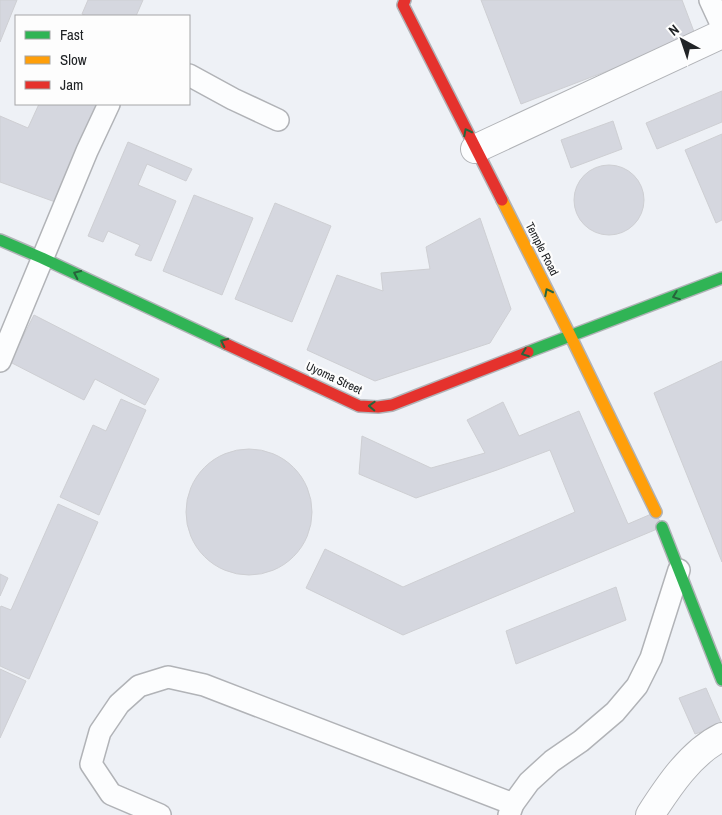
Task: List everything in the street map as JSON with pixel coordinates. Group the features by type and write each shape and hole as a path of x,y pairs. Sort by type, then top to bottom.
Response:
{"street":[{"name":"Temple Road","path":"399,2 570,336 656,512"},
{"path":"475,149 722,34"},
{"name":"Uyoma Street","path":"0,240 360,406 378,407 392,405 722,278"},
{"path":"662,527 722,680"},
{"path":"650,815 681,771 700,751 722,737"}],"lane":[{"path":"710,0 722,26"},
{"path":"190,76 233,99 278,120"},
{"path":"0,361 42,258 109,105"},
{"path":"160,815 111,794 91,764 100,732 119,704 139,686 168,677 204,685 511,810 528,782 615,712 637,686 651,658 679,570"}],"building":[{"path":"0,0 17,0 0,42"},
{"path":"88,0 143,0 136,15 82,14"},
{"path":"481,0 682,0 696,37 521,104"},
{"path":"722,91 722,122 657,149 646,123"},
{"path":"39,105 100,105 58,203 0,182 0,116 28,128"},
{"path":"613,121 622,149 571,168 561,140"},
{"path":"722,134 722,220 716,223 685,150"},
{"path":"128,142 192,169 186,181 147,164 138,185 176,201 151,261 135,255 140,245 108,231 103,242 88,236"},
{"path":"609,165 622,168 634,175 641,187 644,200 641,213 634,225 622,232 609,235 596,232 584,225 577,213 574,200 577,187 584,175 596,168"},
{"path":"194,195 253,218 222,295 163,271"},
{"path":"275,203 331,226 292,322 235,299"},
{"path":"480,218 511,309 490,343 375,381 307,350 337,275 383,291 381,273 430,269 426,247"},
{"path":"34,315 159,379 145,405 95,379 84,400 10,362"},
{"path":"722,361 722,562 654,393"},
{"path":"121,399 146,410 99,515 60,497 93,425 106,431"},
{"path":"503,402 519,436 579,411 628,524 656,512 662,527 403,635 306,588 325,549 403,587 575,512 550,450 416,498 359,474 362,436 431,468 485,453 467,420"},
{"path":"249,449 273,454 294,467 307,488 312,512 307,536 294,557 273,570 249,575 225,570 204,557 191,536 186,512 191,488 204,467 225,454"},
{"path":"58,504 98,522 29,679 0,666 0,608 1,606 11,610"},
{"path":"0,574 8,578 0,596"},
{"path":"616,587 626,620 516,664 506,631"},
{"path":"0,669 26,681 0,738"},
{"path":"706,688 722,725 695,734 679,698"}],"traffic: fast":[{"path":"0,240 226,344"},
{"path":"528,352 722,278"},
{"path":"662,527 722,680"}],"traffic: slow":[{"path":"502,200 656,512"}],"traffic: jam":[{"path":"405,0 403,5 502,200"},
{"path":"226,344 359,406 378,407 392,405 528,352"}]}
